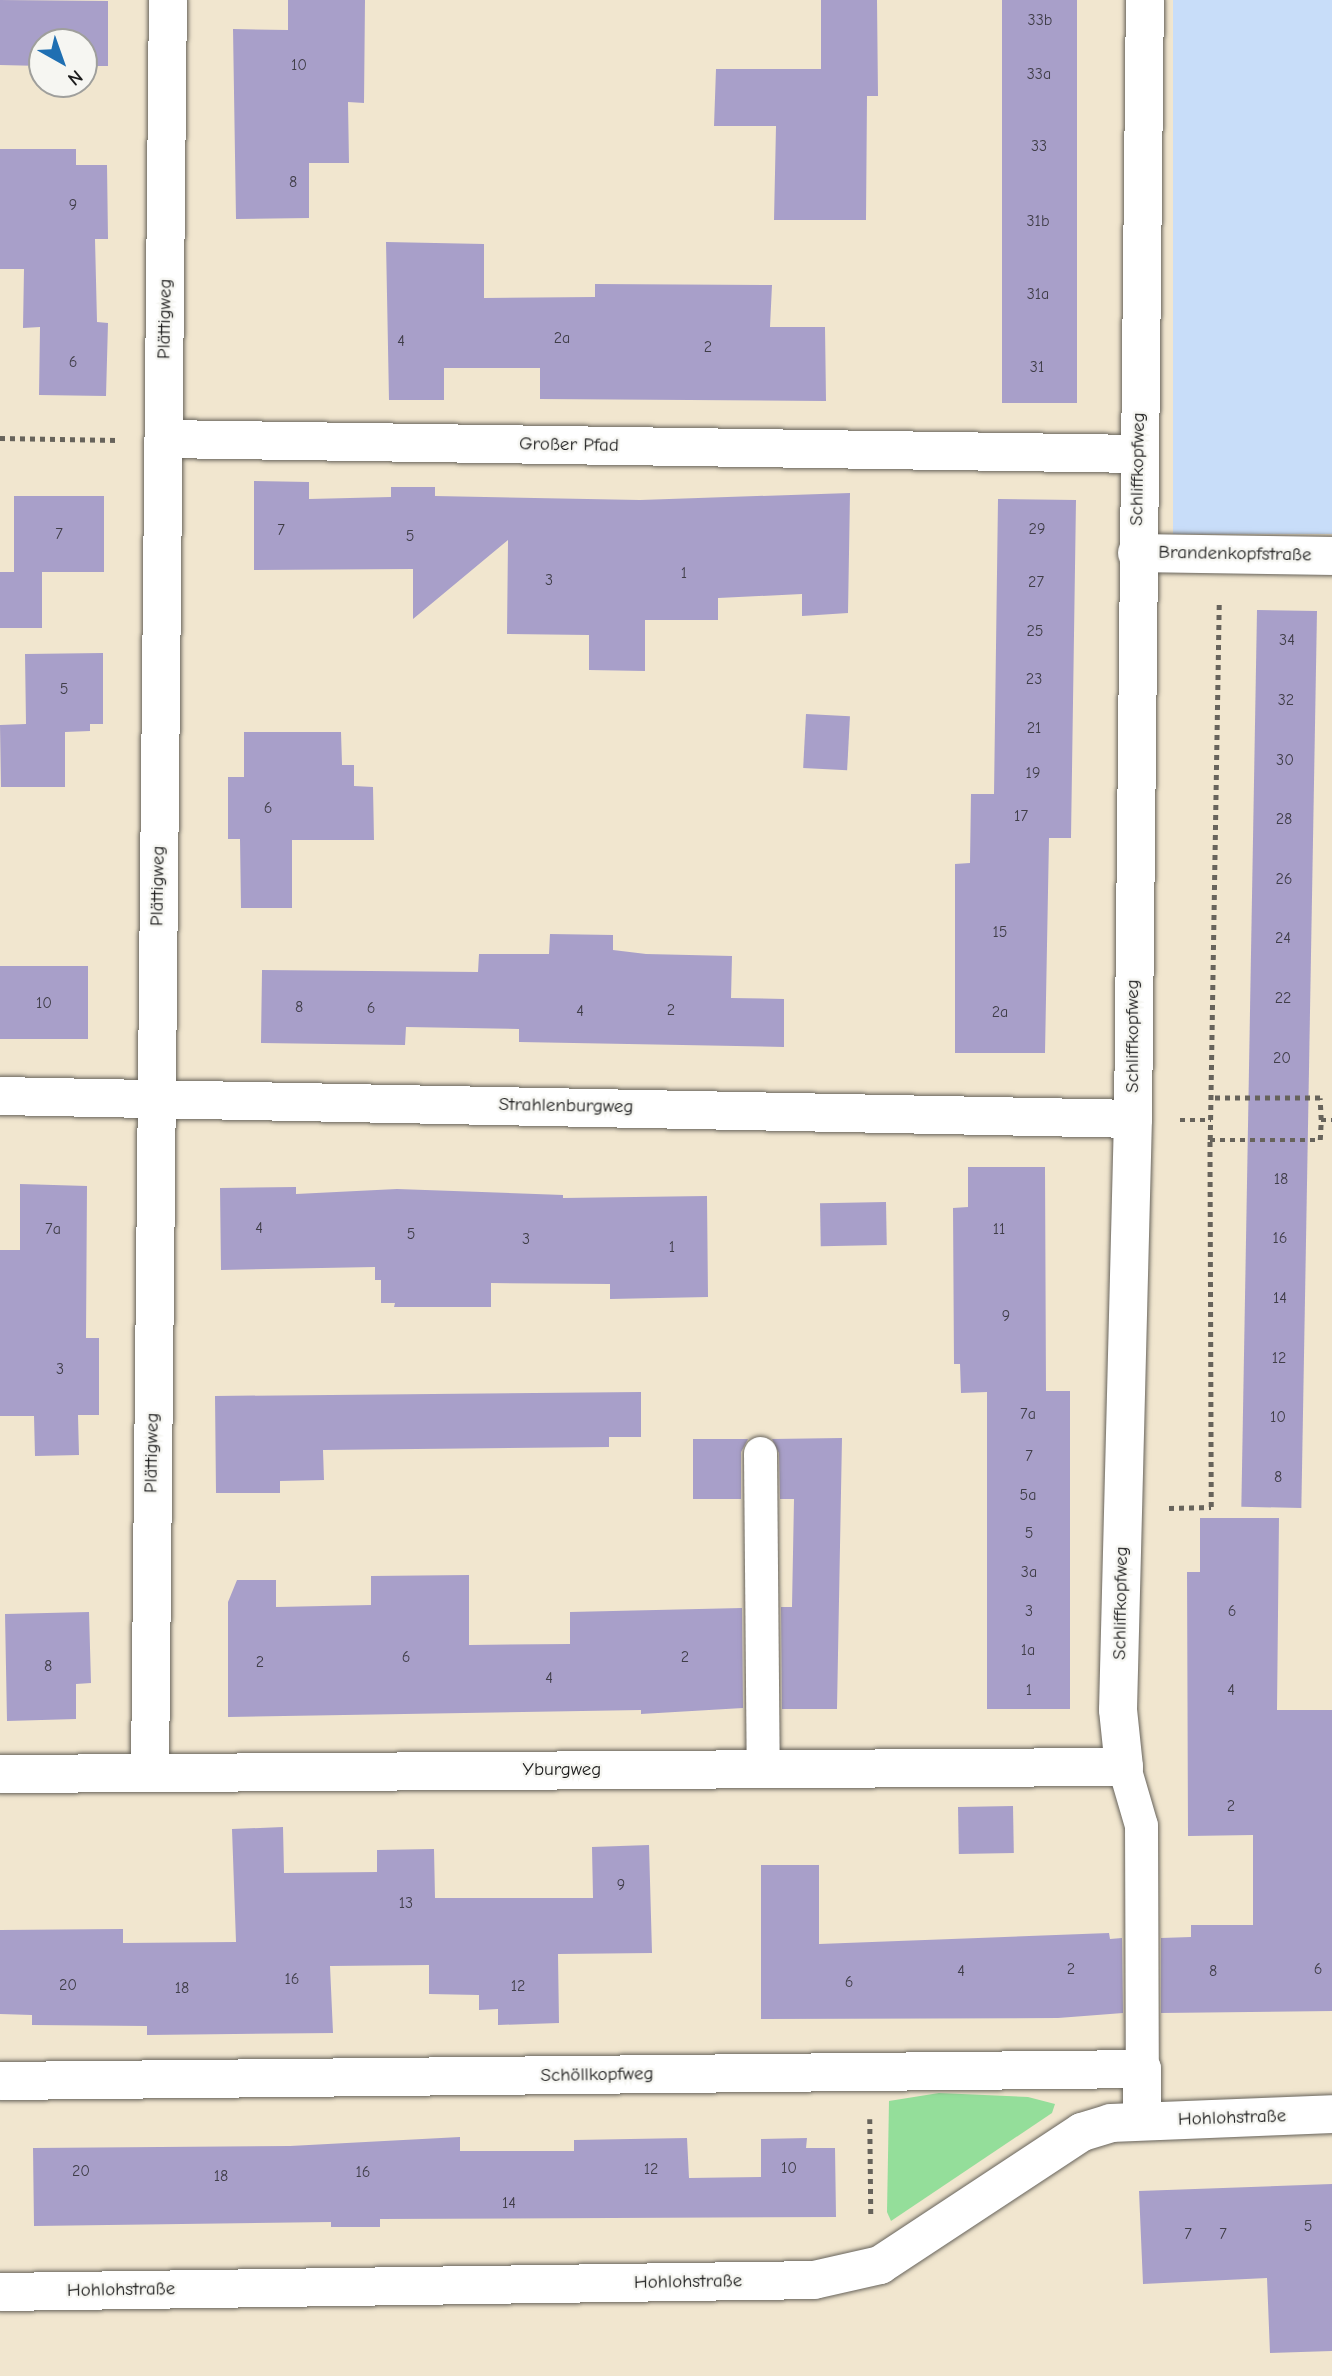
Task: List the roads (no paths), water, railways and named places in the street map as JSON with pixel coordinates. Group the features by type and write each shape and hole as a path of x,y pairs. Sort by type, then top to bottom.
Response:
{"street":[{"name":"Plättigweg","path":"150,1772 168,0"},
{"name":"Schliffkopfweg","path":"1124,1767 1118,1738 1133,1119 1138,454 1145,0"},
{"name":"Großer Pfad","path":"164,439 1138,454"},
{"name":"Brandenkopfstraße","path":"1137,553 1332,556"},
{"name":"Strahlenburgweg","path":"0,1096 156,1097 1133,1119"},
{"name":"Yburgweg","path":"0,1774 1124,1767"},
{"name":"Schöllkopfweg","path":"0,2081 1142,2069"},
{"path":"1142,2069 1142,2121"},
{"name":"Hohlohstraße","path":"0,2292 814,2280 872,2268 910,2248 1065,2140 1111,2123 1332,2114"}],"lane":[{"path":"760,1453 763,1769"},
{"name":"Schliffkopfweg","path":"1124,1767 1141,1825 1142,2069"}]}
